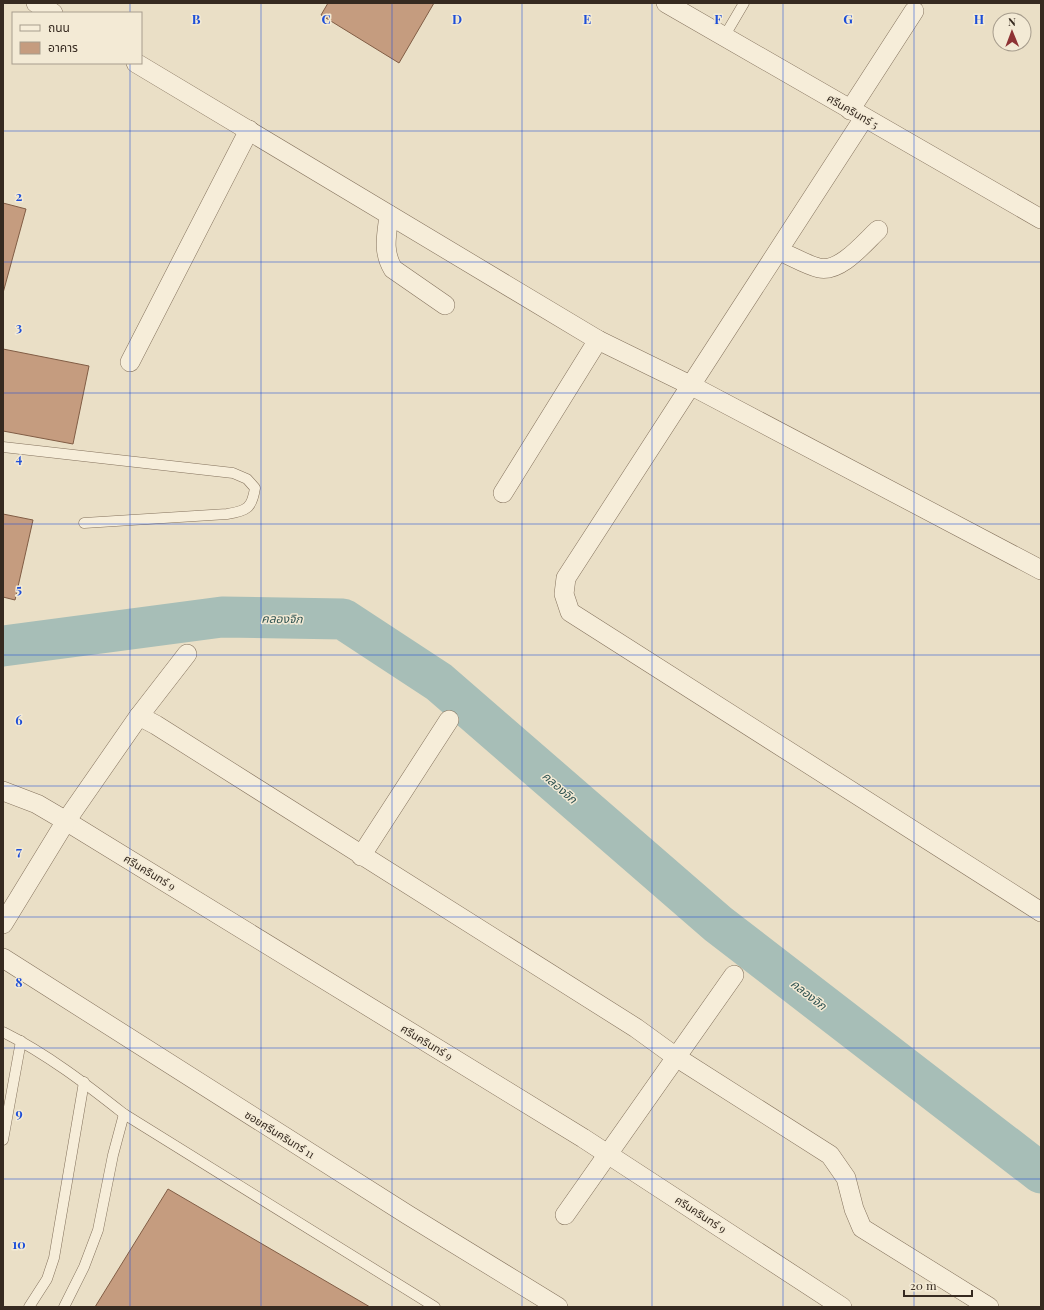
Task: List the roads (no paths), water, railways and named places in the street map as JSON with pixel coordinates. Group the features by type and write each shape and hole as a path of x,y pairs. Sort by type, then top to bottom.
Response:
{"street":[{"path":"36,3 51,12"},
{"name":"ศรีนครินทร์ 5","path":"666,3 1041,219"},
{"path":"914,11 779,251 566,578 564,594 570,612 1041,912"},
{"path":"138,64 598,340 692,386 1041,570"},
{"path":"130,362 249,130"},
{"path":"389,215 385,245 388,260 393,269 445,305"},
{"path":"779,251 820,268 836,267 852,255 878,230"},
{"path":"503,493 598,340"},
{"path":"3,924 66,821 139,716 188,654"},
{"path":"139,716 156,725 361,856 636,1028 676,1057 830,1155 846,1178 854,1209 862,1228 989,1307"},
{"path":"361,856 449,720"},
{"name":"ศรีนครินทร์ 9","path":"3,791 37,804 66,821 608,1154 842,1307"},
{"name":"ซอยศรีนครินทร์ 11","path":"3,958 408,1215 558,1307"},
{"path":"565,1215 734,975"}],"lane":[{"path":"724,37 744,3"},
{"path":"3,447 233,474 246,478 255,488 253,502 243,512 84,523"},
{"path":"3,1032 21,1041 84,1082 124,1114 435,1307"},
{"path":"3,1140 21,1041"},
{"path":"29,1307 47,1279 54,1258 84,1082"},
{"path":"64,1307 84,1267 98,1230 113,1155 124,1114"}],"waterway":[{"name":"คลองจิก","path":"3,646 222,617 343,619 439,682 718,924 1041,1173"}]}
